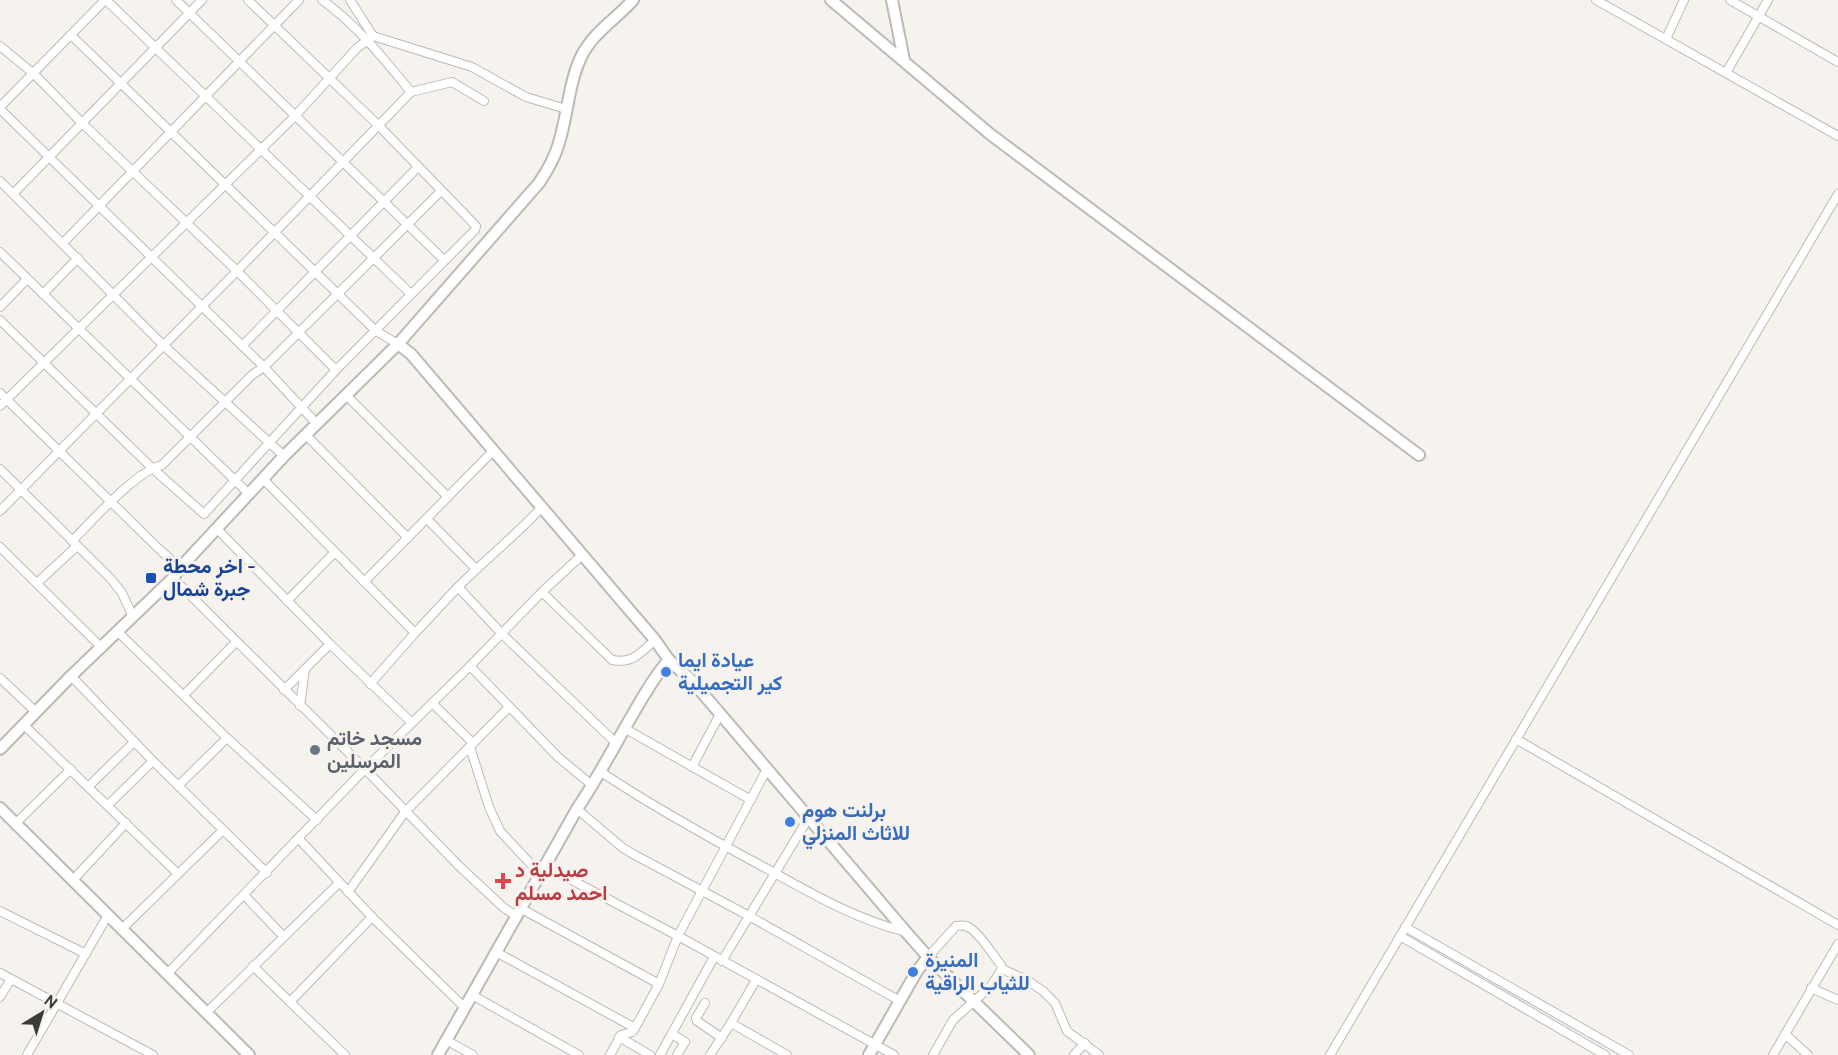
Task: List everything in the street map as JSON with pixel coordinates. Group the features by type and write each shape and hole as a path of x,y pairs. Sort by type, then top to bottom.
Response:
{"street":[{"path":"317,424 242,345 0,108 106,0 411,294"},
{"path":"176,0 444,260"},
{"path":"13,194 202,0"},
{"path":"0,320 151,468 204,514 336,370 474,230 476,226 379,126 248,0"},
{"path":"63,243 299,0"},
{"path":"322,0 370,38 472,67 526,97 566,109"},
{"path":"350,0 370,38 411,92"},
{"path":"0,749 70,676 102,648 132,615 172,578 284,456 398,344 539,183 559,145 576,70 590,42 633,0"},
{"path":"831,0 990,134 1419,455"},
{"path":"892,0 904,60"},
{"path":"1596,0 1838,136"},
{"path":"1666,39 1684,0"},
{"path":"1730,0 1838,62"},
{"path":"1726,73 1768,0"},
{"path":"71,35 376,330 411,354 655,640 669,660 693,682 928,957 1029,1055"},
{"path":"3,403 296,116 352,53 370,38"},
{"path":"0,46 34,74 336,370"},
{"path":"0,511 237,272 411,92 452,82 484,101"},
{"path":"242,345 418,167"},
{"path":"0,181 164,345 284,456"},
{"path":"37,583 110,502 151,468 162,465 441,191"},
{"path":"1330,1055 1838,194"},
{"path":"0,252 249,494"},
{"path":"43,294 78,258"},
{"path":"0,307 27,279"},
{"path":"0,393 3,403 60,452 180,568"},
{"path":"346,395 448,497"},
{"path":"306,435 408,538"},
{"path":"364,582 493,451"},
{"path":"0,469 116,585 132,615"},
{"path":"263,479 415,633"},
{"path":"370,684 458,587 520,531 541,508"},
{"path":"427,519 476,569"},
{"path":"217,529 370,684 412,723"},
{"path":"0,547 102,648"},
{"path":"287,601 334,553"},
{"path":"167,975 365,769 582,555"},
{"path":"172,578 365,769 459,866 503,907 518,912 658,984"},
{"path":"458,587 502,633 616,743"},
{"path":"542,592 612,660 623,663 634,659 655,640"},
{"path":"118,632 227,738 317,820"},
{"path":"184,695 236,642"},
{"path":"284,690 330,644"},
{"path":"438,1055 624,728 658,671 669,660"},
{"path":"470,666 558,757 593,786"},
{"path":"300,706 305,669"},
{"path":"70,676 267,873"},
{"path":"0,678 36,712"},
{"path":"432,704 471,745 489,807 500,831 542,870 678,936 872,1050 894,1055"},
{"path":"348,892 405,812 509,707"},
{"path":"692,767 720,714"},
{"path":"24,725 178,874"},
{"path":"624,728 751,800"},
{"path":"178,786 227,738"},
{"path":"1516,739 1838,925"},
{"path":"89,786 134,742"},
{"path":"108,805 153,761"},
{"path":"16,823 71,769"},
{"path":"610,1055 619,1037 635,1028 658,984 678,936 768,769"},
{"path":"601,772 650,804 841,909 876,924 906,932"},
{"path":"0,808 206,1013 243,1053"},
{"path":"577,809 623,848 900,1001"},
{"path":"722,961 809,817"},
{"path":"73,880 126,823"},
{"path":"122,929 223,830"},
{"path":"299,839 339,883 464,1007"},
{"path":"206,1013 339,883"},
{"path":"244,895 283,936"},
{"path":"0,911 86,954"},
{"path":"27,1055 108,915"},
{"path":"290,1002 372,916"},
{"path":"872,1050 917,971 956,926 962,925 969,926 975,932 1002,969 1027,980 1043,991 1055,1003 1067,1031 1099,1055"},
{"path":"1405,927 1629,1055"},
{"path":"1400,936 1605,1055"},
{"path":"1773,1055 1838,944"},
{"path":"495,952 635,1028"},
{"path":"660,1055 714,957"},
{"path":"253,966 345,1055"},
{"path":"933,1055 953,1020 991,986 1002,969"},
{"path":"0,973 57,1003 136,1051 153,1055"},
{"path":"0,997 11,979"},
{"path":"710,1055 756,980"},
{"path":"1811,988 1838,1000"},
{"path":"472,995 579,1055"},
{"path":"705,1003 696,1018 697,1021 722,1038"},
{"path":"731,1023 788,1055"},
{"path":"672,1034 685,1042 677,1055"},
{"path":"1785,1035 1808,1055"},
{"path":"619,1037 650,1055"},
{"path":"446,1040 473,1055"},
{"path":"1074,1055 1085,1043"}],"place":[{"name":"اخر محطة - جبرة شمال","path":"151,578"},
{"name":"عيادة ايما كير التجميلية","path":"666,672"},
{"name":"مسجد خاتم المرسلين","path":"315,750"},
{"name":"برلنت هوم للاثاث المنزلي","path":"790,822"},
{"name":"صيدلية د احمد مسلم","path":"503,881"},
{"name":"المنيرة للثياب الراقية","path":"913,972"}]}
